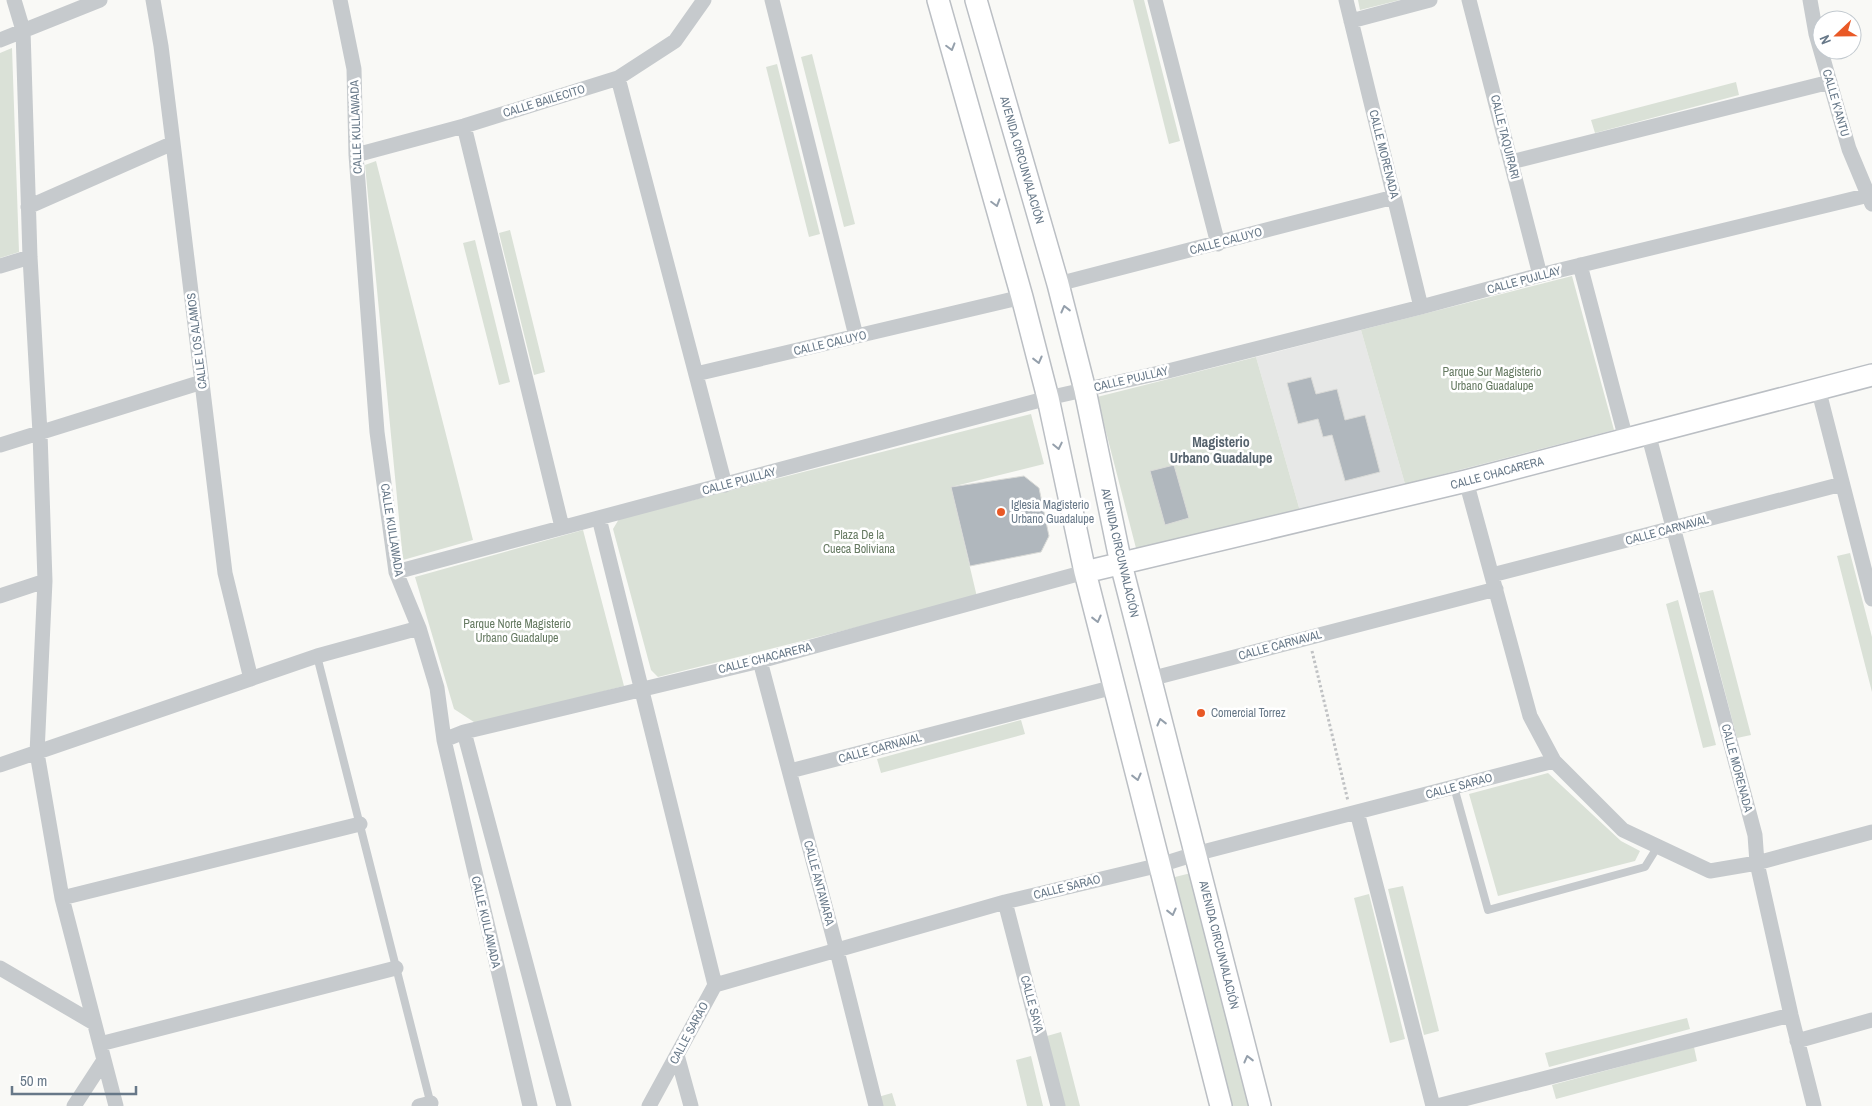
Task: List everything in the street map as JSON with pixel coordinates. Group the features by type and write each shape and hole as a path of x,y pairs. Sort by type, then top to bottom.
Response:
{"main road":[{"path":"938,0 1022,297 1048,398 1085,572 1221,1106"},
{"name":"AVENIDA CIRCUNVALACIÓN","path":"976,0 1058,284 1085,390 1120,564 1260,1106"},
{"name":"CALLE CHACARERA","path":"1085,572 1466,481 1872,375"}],"street":[{"path":"14,0 23,30 28,207 40,433 45,581 37,753 62,898 116,1106"},
{"path":"0,40 100,0"},
{"name":"CALLE LOS ALAMOS","path":"153,0 161,46 225,573 251,680"},
{"name":"CALLE KULLAWADA","path":"340,0 354,69 356,155 377,432 396,572 419,628 437,688 444,740 530,1106"},
{"name":"CALLE BAILECITO","path":"356,155 464,126 618,78 675,41 704,0"},
{"path":"772,0 856,336"},
{"path":"1155,0 1218,244"},
{"name":"CALLE MORENADA","path":"1346,0 1421,307"},
{"path":"1351,21 1430,0"},
{"name":"CALLE TAQUIRARI","path":"1470,0 1540,275"},
{"name":"CALLE K'ANTU","path":"1810,0 1816,34 1849,149 1870,199"},
{"path":"618,78 725,484"},
{"path":"1511,162 1830,82"},
{"path":"464,126 562,527"},
{"path":"28,207 173,143"},
{"name":"CALLE CALUYO","path":"1058,284 1218,244 1394,196"},
{"name":"CALLE PUJLLAY","path":"396,572 1048,398 1421,307 1580,265 1870,199"},
{"path":"0,266 30,257"},
{"path":"1580,265 1626,439"},
{"name":"CALLE CALUYO","path":"696,374 1022,297"},
{"path":"0,445 202,382"},
{"path":"1818,388 1872,599"},
{"name":"CALLE MORENADA","path":"1648,433 1755,835 1757,863 1797,1041 1814,1106"},
{"path":"1466,481 1530,716 1554,761 1622,830 1710,871 1757,863 1872,832"},
{"name":"CALLE CARNAVAL","path":"1150,679 1309,638 1673,528 1842,484"},
{"path":"599,518 715,985"},
{"name":"CALLE CHACARERA","path":"444,740 464,732 641,688 760,661 1085,572"},
{"path":"0,596 45,581"},
{"path":"0,765 317,656 419,628"},
{"name":"CALLE ANTAWARA","path":"760,661 876,1106"},
{"name":"CALLE CARNAVAL","path":"790,771 1114,687"},
{"path":"464,732 564,1106"},
{"name":"CALLE SARAO","path":"649,1106 715,985 1005,902 1160,864 1554,761"},
{"path":"1354,813 1433,1106"},
{"path":"62,898 360,824"},
{"name":"CALLE SAYA","path":"1005,902 1058,1106"},
{"path":"0,968 94,1023"},
{"path":"100,1044 396,968"},
{"path":"1437,1106 1791,1015"},
{"path":"1797,1041 1872,1020"},
{"path":"677,1055 691,1106"},
{"path":"74,1106 104,1060"}],"lane":[{"path":"317,656 396,968 427,1105"},
{"path":"1454,788 1488,910 1645,867 1658,846"}],"path":[{"path":"1309,638 1354,813"}],"shaded area":[{"path":"1361,330 1405,484 1300,511 1256,357"}],"green space":[{"path":"1133,0 1144,0 1180,141 1169,144"},
{"path":"1358,0 1400,0 1360,10"},
{"path":"12,48 19,252 0,258 0,53"},
{"path":"812,54 855,224 844,227 801,57"},
{"path":"777,64 820,234 809,237 766,67"},
{"path":"1736,82 1739,95 1595,133 1591,120"},
{"path":"376,161 473,540 403,560 365,165"},
{"path":"510,230 545,372 534,375 499,233"},
{"path":"475,240 510,382 499,385 463,243"},
{"name":"Parque Sur Magisterio Urbano Guadalupe","path":"1572,276 1614,430 1405,484 1361,330"},
{"path":"1256,357 1300,511 1137,552 1097,397"},
{"name":"Plaza De la Cueca Boliviana","path":"1031,414 1044,464 951,487 977,597 658,677 651,670 613,529 619,519"},
{"name":"Parque Norte Magisterio Urbano Guadalupe","path":"583,530 624,686 477,724 454,709 415,577"},
{"path":"1850,553 1872,637 1872,692 1837,556"},
{"path":"1713,590 1751,735 1737,738 1699,593"},
{"path":"1678,600 1716,745 1703,748 1666,604"},
{"path":"1021,720 1025,734 881,773 877,759"},
{"path":"1548,773 1621,841 1640,851 1635,861 1498,896 1469,794"},
{"path":"1191,873 1250,1106 1230,1106 1171,878"},
{"path":"1403,886 1439,1031 1424,1035 1388,889"},
{"path":"1369,894 1405,1039 1390,1043 1354,898"},
{"path":"1687,1018 1690,1029 1549,1067 1545,1053"},
{"path":"1061,1032 1080,1106 1064,1106 1047,1036"},
{"path":"1694,1047 1697,1061 1556,1099 1552,1085"},
{"path":"1031,1056 1043,1106 1027,1106 1016,1060"},
{"path":"892,1093 896,1106 880,1106 878,1097"}],"building":[{"path":"1311,377 1316,394 1337,389 1345,420 1365,415 1380,472 1345,481 1332,435 1323,437 1318,419 1298,424 1287,383"},
{"path":"1174,465 1189,518 1165,525 1150,471"},
{"name":"Iglesia Magisterio Urbano Guadalupe","path":"1024,476 1039,488 1049,536 1041,552 970,566 951,487"}],"place":[{"name":"Iglesia Magisterio Urbano Guadalupe","path":"1001,512"},
{"name":"Comercial Torrez","path":"1201,713"}],"district":[{"name":"Magisterio Urbano Guadalupe","path":"1221,450"}]}
